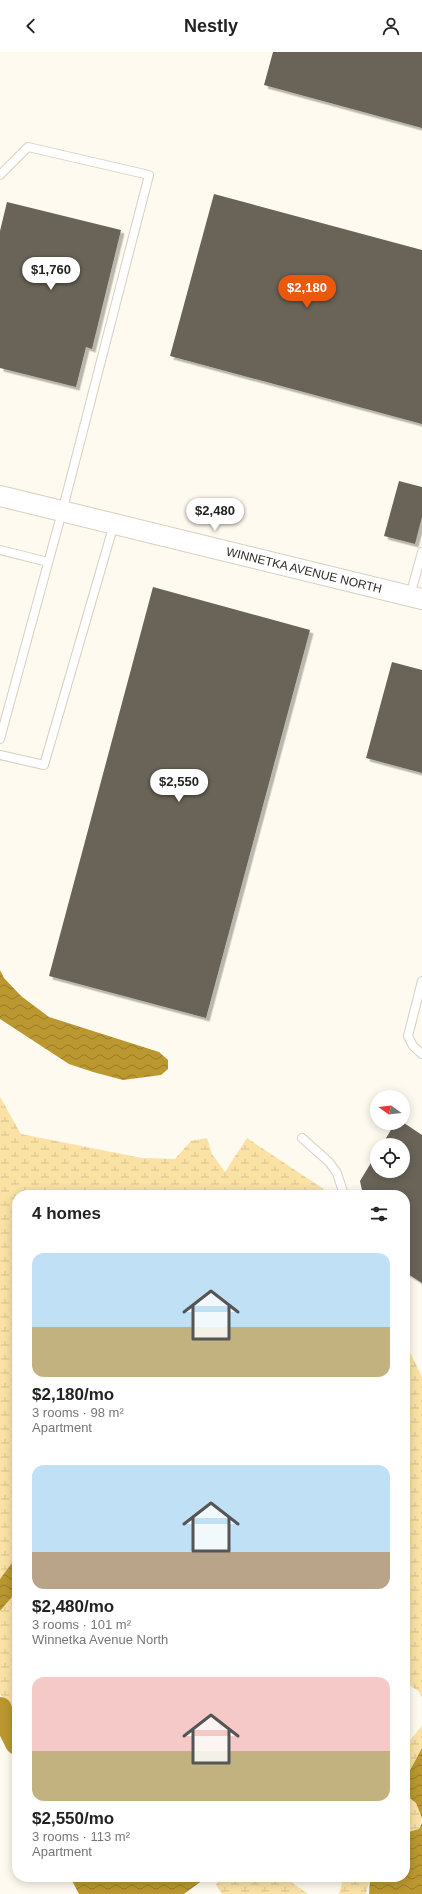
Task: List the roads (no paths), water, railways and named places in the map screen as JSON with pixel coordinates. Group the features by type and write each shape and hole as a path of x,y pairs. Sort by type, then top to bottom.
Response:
{"street":[{"name":"WINNETKA AVENUE NORTH","path":"0,496 416,597"}],"lane":[{"path":"0,175 28,147 149,175 62,512 0,739"},
{"path":"0,755 44,765 114,524"},
{"path":"0,550 48,562"},
{"path":"416,597 422,552"},
{"path":"422,981 408,1036 413,1046 422,1054"},
{"path":"302,1138 328,1162 337,1173 342,1190"}],"water":[{"path":"0,970 4,978 21,996 49,1017 159,1052 168,1060 168,1069 161,1075 123,1080 69,1064 0,1019"},
{"path":"12,1563 12,1597 0,1611 0,1579"},
{"path":"422,1748 422,1818 416,1803 410,1798 410,1770"},
{"path":"422,1823 422,1894 369,1894 370,1882 410,1882 410,1832 419,1829"},
{"path":"73,1882 200,1882 184,1894 79,1894"}],"waterway":[{"path":"0,1709 12,1733"}]}
